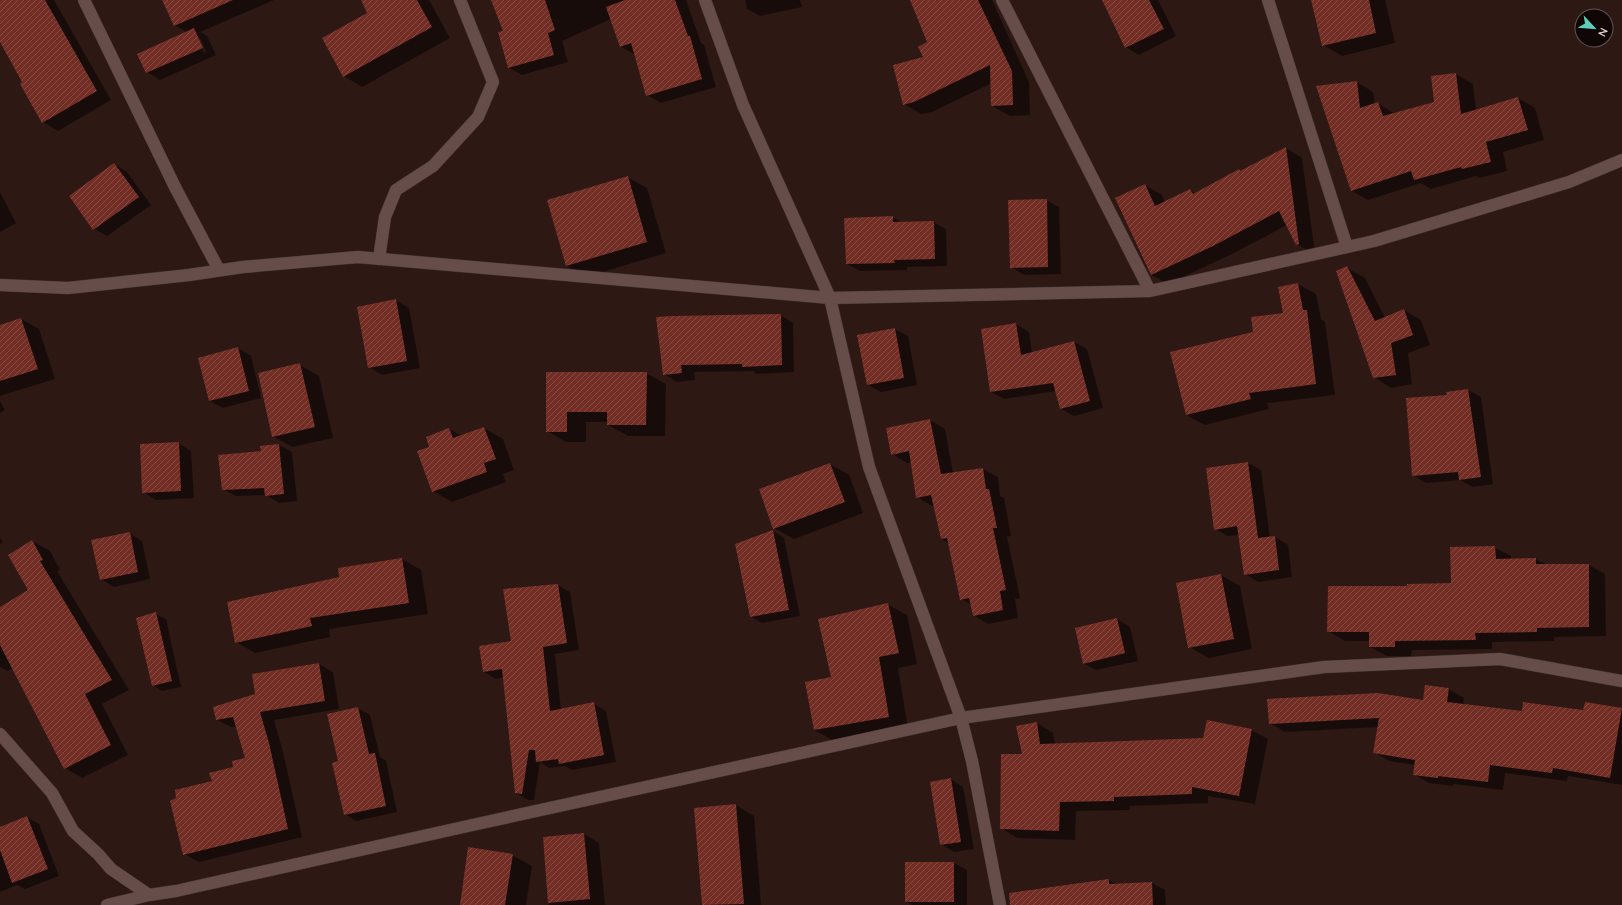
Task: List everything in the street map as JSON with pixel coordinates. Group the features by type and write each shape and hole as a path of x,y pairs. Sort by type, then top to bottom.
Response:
{"street":[{"path":"84,0 176,189 219,270"},
{"path":"379,258 385,217 396,190 433,166 478,116 492,82 460,0"},
{"path":"704,0 743,105 830,298 869,467 960,718 972,761 1000,905"},
{"path":"1002,0 1150,291"},
{"path":"1268,0 1347,247"},
{"path":"0,285 68,288 189,275 219,270 358,257 830,298 1150,291 1374,241 1569,182 1622,160"},
{"path":"107,905 960,718 1324,667 1500,659 1622,680"},
{"path":"0,734 52,793 73,831 98,854 111,869 149,895"}],"building":[{"path":"0,0 45,0 97,91 42,123 20,84 22,82 0,42"},
{"path":"162,0 233,0 174,26"},
{"path":"361,0 417,0 432,27 343,77 322,38 367,13"},
{"path":"491,0 545,0 555,30 548,33 554,55 508,68 498,32 503,31"},
{"path":"625,0 675,0 688,36 690,36 702,79 646,96 631,43 620,47 606,7"},
{"path":"910,0 978,0 1012,71 1013,105 991,106 990,65 914,102 903,105 893,65 923,57 918,47 927,42"},
{"path":"1102,0 1149,0 1164,29 1125,48"},
{"path":"1311,0 1369,0 1376,33 1322,46"},
{"path":"194,28 203,48 146,73 137,54"},
{"path":"1456,73 1461,114 1518,97 1528,130 1486,142 1491,162 1462,169 1461,167 1414,180 1411,171 1351,191 1316,86 1357,81 1360,108 1378,102 1383,116 1434,102 1431,76"},
{"path":"1286,147 1299,244 1296,245 1279,211 1213,246 1151,275 1115,198 1145,184 1155,206 1190,189 1193,194 1239,169 1240,171"},
{"path":"114,163 139,197 93,230 69,196"},
{"path":"628,176 647,242 566,266 547,200"},
{"path":"1047,199 1048,267 1010,268 1008,200"},
{"path":"893,216 893,222 934,221 935,259 894,260 895,263 846,264 844,218"},
{"path":"1347,266 1375,321 1404,309 1413,335 1391,343 1396,375 1373,378 1336,271"},
{"path":"1298,283 1303,310 1307,310 1316,384 1249,393 1251,399 1186,415 1170,352 1253,332 1251,317 1283,313 1278,287"},
{"path":"396,299 407,361 368,368 357,307"},
{"path":"781,314 782,365 742,367 742,364 681,365 682,373 663,375 656,317"},
{"path":"21,318 38,369 0,381 0,325"},
{"path":"1016,323 1021,355 1074,341 1090,401 1060,409 1053,383 990,392 981,329"},
{"path":"895,328 904,378 867,385 857,335"},
{"path":"238,347 249,391 209,401 198,358"},
{"path":"300,363 315,427 272,437 258,373"},
{"path":"546,372 647,372 646,425 607,425 607,412 567,412 567,432 546,432"},
{"path":"1468,389 1481,477 1459,480 1458,472 1412,476 1406,398 1447,395 1446,392"},
{"path":"930,419 941,474 983,468 986,489 989,489 997,528 993,528 1006,590 1000,591 1003,610 973,616 969,598 960,600 947,538 941,539 931,495 916,498 909,451 891,455 886,428"},
{"path":"484,427 496,459 484,463 487,472 432,492 417,451 429,447 426,437 449,428 453,438"},
{"path":"179,442 181,491 142,493 140,444"},
{"path":"279,444 284,494 265,496 264,488 222,490 218,455 261,451 260,446"},
{"path":"1248,462 1258,538 1275,536 1279,570 1244,575 1237,526 1214,530 1206,468"},
{"path":"830,463 845,502 773,529 759,489"},
{"path":"773,530 789,610 750,617 735,544"},
{"path":"130,532 138,572 100,580 91,540"},
{"path":"32,540 43,560 40,561 112,680 85,694 111,745 64,769 0,645 0,607 28,590 8,555"},
{"path":"1495,546 1496,559 1536,558 1536,564 1589,564 1589,627 1537,628 1537,632 1475,633 1476,640 1395,641 1395,647 1369,647 1369,632 1327,632 1328,586 1407,586 1407,584 1451,583 1450,547"},
{"path":"402,558 409,603 310,618 312,626 235,643 227,602 339,577 338,568"},
{"path":"1221,574 1234,639 1188,648 1176,583"},
{"path":"558,584 567,643 543,647 550,711 594,702 604,755 559,764 558,759 536,762 535,750 529,750 522,794 515,793 502,669 483,672 479,646 511,641 503,589"},
{"path":"888,603 899,653 879,657 889,717 814,730 805,682 831,677 818,619"},
{"path":"156,612 172,681 152,686 136,618"},
{"path":"1117,618 1125,653 1083,664 1075,628"},
{"path":"319,663 325,701 260,712 269,743 288,829 183,855 170,801 176,798 175,790 212,781 209,773 233,767 232,761 245,758 233,717 216,720 213,707 255,694 252,674"},
{"path":"1425,685 1449,688 1447,702 1522,711 1523,702 1583,710 1585,702 1622,708 1610,778 1553,768 1552,773 1490,765 1488,782 1438,776 1438,778 1413,775 1415,760 1373,753 1379,718 1269,724 1267,699 1378,693 1423,700"},
{"path":"358,707 369,754 375,753 386,806 344,815 332,763 338,761 327,714"},
{"path":"1207,720 1252,729 1239,796 1192,787 1192,794 1114,797 1114,801 1060,802 1059,831 1000,829 1001,754 1022,754 1016,726 1037,722 1040,744 1203,738"},
{"path":"951,778 961,842 940,845 930,782"},
{"path":"736,804 744,904 702,905 694,808"},
{"path":"27,816 48,869 12,883 0,850 0,827"},
{"path":"584,833 590,899 548,903 543,837"},
{"path":"468,847 513,854 505,905 460,905"},
{"path":"905,862 954,862 954,902 905,902"},
{"path":"1109,879 1109,884 1152,882 1153,905 1010,905 1009,893"}]}
